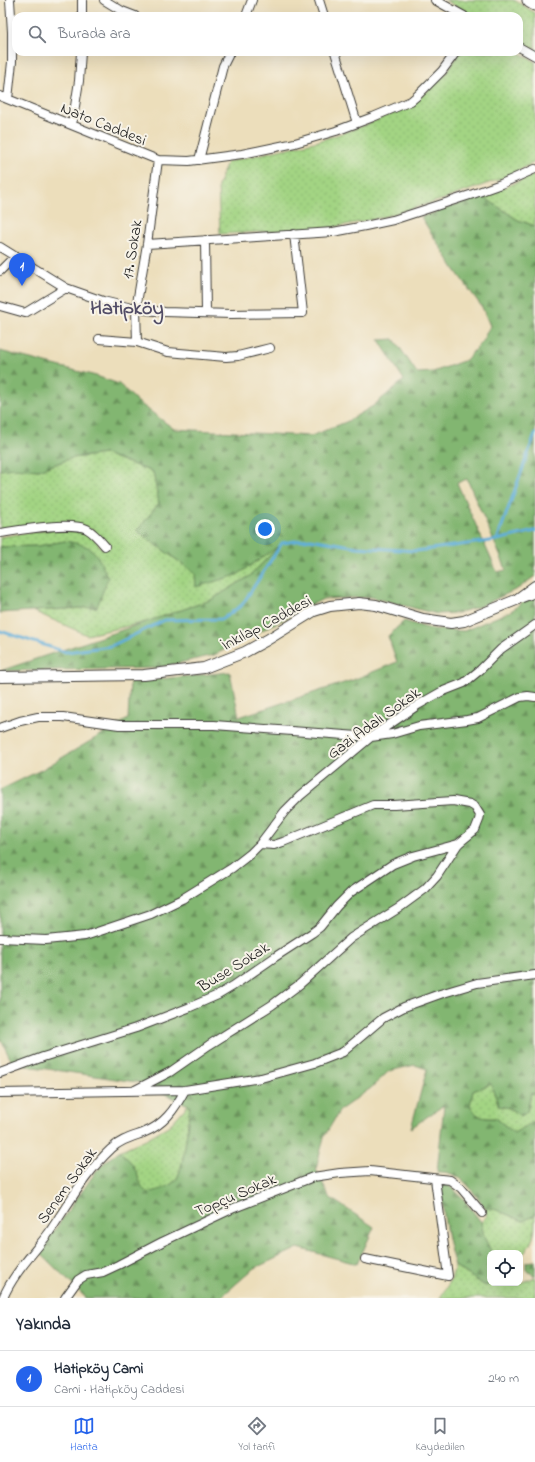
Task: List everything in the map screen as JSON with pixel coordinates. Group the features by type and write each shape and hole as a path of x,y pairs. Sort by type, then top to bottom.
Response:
{"highway":[{"path":"530,0 535,3"}],"street":[{"path":"4,98 12,62 10,0"},
{"path":"82,0 82,12"},
{"path":"104,0 125,12"},
{"path":"248,12 252,0"},
{"path":"319,0 323,12"},
{"path":"435,0 457,12"},
{"path":"523,49 535,56"},
{"path":"72,124 79,81 81,56"},
{"path":"199,160 223,66 228,56"},
{"path":"336,56 357,123"},
{"name":"Nato Caddesi","path":"4,98 72,124 158,160 181,162 242,154 296,143 357,123 411,101 442,71 453,56"},
{"name":"17. Sokak","path":"137,342 136,309 158,160"},
{"path":"146,244 333,232 392,220 473,194 535,169"},
{"path":"0,247 66,288 103,301 136,309 165,312 206,313 303,313 294,234"},
{"path":"205,240 206,313"},
{"path":"0,271 14,257"},
{"path":"0,306 25,313 66,288"},
{"path":"99,338 137,342 168,352 226,357 238,356 270,348"},
{"path":"0,533 55,526 76,527 87,529 105,546"},
{"name":"İnkılap Caddesi","path":"0,677 144,675 204,668 245,652 268,640 314,611 330,606 359,603 423,619 451,623 464,621 516,600 535,586"},
{"path":"516,600 535,593"},
{"name":"Gazi Adalı Sokak","path":"0,938 46,940 74,938 98,932 151,914 182,899 232,868 260,844 273,826 300,796 371,737 423,702 464,683 480,670 501,649 535,625"},
{"path":"0,728 38,717 63,717 119,725 214,725 371,737 392,734 418,726 478,718 520,697 535,697"},
{"path":"135,1090 170,1072 288,994 351,938 399,908 425,889 437,876 458,844 475,830 480,815 475,807 470,804 453,801 373,805 284,842 274,845 260,844"},
{"name":"Buse Sokak","path":"0,1073 43,1057 136,1028 218,995 312,933 320,927 351,892 393,864 413,856 458,844"},
{"path":"0,1093 184,1090 261,1078 315,1063 343,1052 383,1018 404,1007 478,983 535,975"},
{"name":"Senem Sokak","path":"2,1298 95,1166 112,1148 118,1144 151,1129 166,1119 177,1104 184,1090"},
{"name":"Topçu Sokak","path":"65,1298 78,1280 86,1275 102,1272 234,1208 313,1177 340,1173 370,1172 450,1180 456,1184 482,1213"},
{"path":"365,1259 448,1276 435,1179"},
{"path":"0,1282 8,1288"}],"green space":[{"path":"445,0 514,0 535,13 535,50 523,43 523,12 466,12"},
{"path":"523,55 535,62 535,162 500,179 444,199 379,218 330,228 220,234 218,186 227,162 319,141 363,126 415,102 446,74 457,56"},
{"path":"535,174 535,226 518,220 482,196 518,182"},
{"path":"482,196 518,220 535,226 535,576 519,588 481,606 457,613 437,614 371,597 323,599 214,655 157,668 0,671 211,600 250,576 279,546 237,575 196,587 195,573 137,531 159,503 153,472 105,454 72,458 39,470 13,468 0,470 0,351 96,376 119,384 138,402 174,429 311,436 346,422 373,406 404,380 379,340 394,339 417,373 433,372 466,360 483,340 490,326 482,307 455,270 421,217","holes":["467,479 506,569 497,572 457,483"]},
{"path":"105,454 153,472 159,503 137,531 195,573 237,575 282,543 250,576 211,600 146,622 87,635 33,611 97,607 65,541 38,546 0,547 0,537 45,531 69,530 87,533 94,538 102,549 105,546 93,529 0,530 0,470 13,468 39,470 72,458"},
{"path":"65,541 83,545 93,551 108,578 97,607 0,613 0,547 38,546"},
{"path":"535,593 535,1094 531,1093 527,1112 521,1116 509,1108 499,1106 491,1084 473,1091 470,1105 478,1115 487,1118 496,1118 514,1133 531,1123 535,1123 535,1215 523,1221 494,1209 485,1208 471,1188 460,1178 454,1175 437,1172 444,1105 411,1128 427,1069 415,1065 389,1071 371,1088 340,1110 324,1137 316,1169 329,1197 374,1227 357,1264 298,1248 253,1269 220,1298 86,1298 39,1252 95,1173 106,1161 119,1151 131,1163 142,1187 147,1193 165,1187 175,1181 181,1168 190,1106 143,1083 13,1064 0,1038 0,790 41,770 128,719 130,682 230,672 239,717 353,680 397,662 388,636 404,621 431,629 464,631 511,611"},
{"path":"491,1084 499,1106 509,1108 521,1116 527,1112 531,1093 535,1094 535,1123 531,1123 514,1133 496,1118 487,1118 478,1115 470,1105 473,1091"},
{"path":"188,1105 190,1105 185,1145 178,1176 169,1186 147,1194 142,1187 131,1163 119,1151 146,1139 170,1125"},
{"path":"447,1184 462,1197 481,1222 484,1237 490,1250 487,1250 487,1285 484,1285 455,1266 444,1216 441,1186"},
{"path":"485,1208 494,1209 523,1221 535,1215 533,1238 523,1254 523,1250 490,1250 484,1237 481,1222 487,1216"},
{"path":"535,1261 535,1276 526,1270 526,1262"},
{"path":"455,1266 487,1286 523,1286 523,1282 535,1277 535,1298 440,1298 451,1280"}],"waterway":[{"path":"497,540 535,434"},
{"path":"0,631 66,652 111,646 165,620 222,619 242,605 282,543 310,539 357,547 416,551 497,540 535,531"}],"place":[{"name":"Hatipköy Cami","path":"22,286"}],"district":[{"name":"Hatipköy","path":"127,307"}]}
